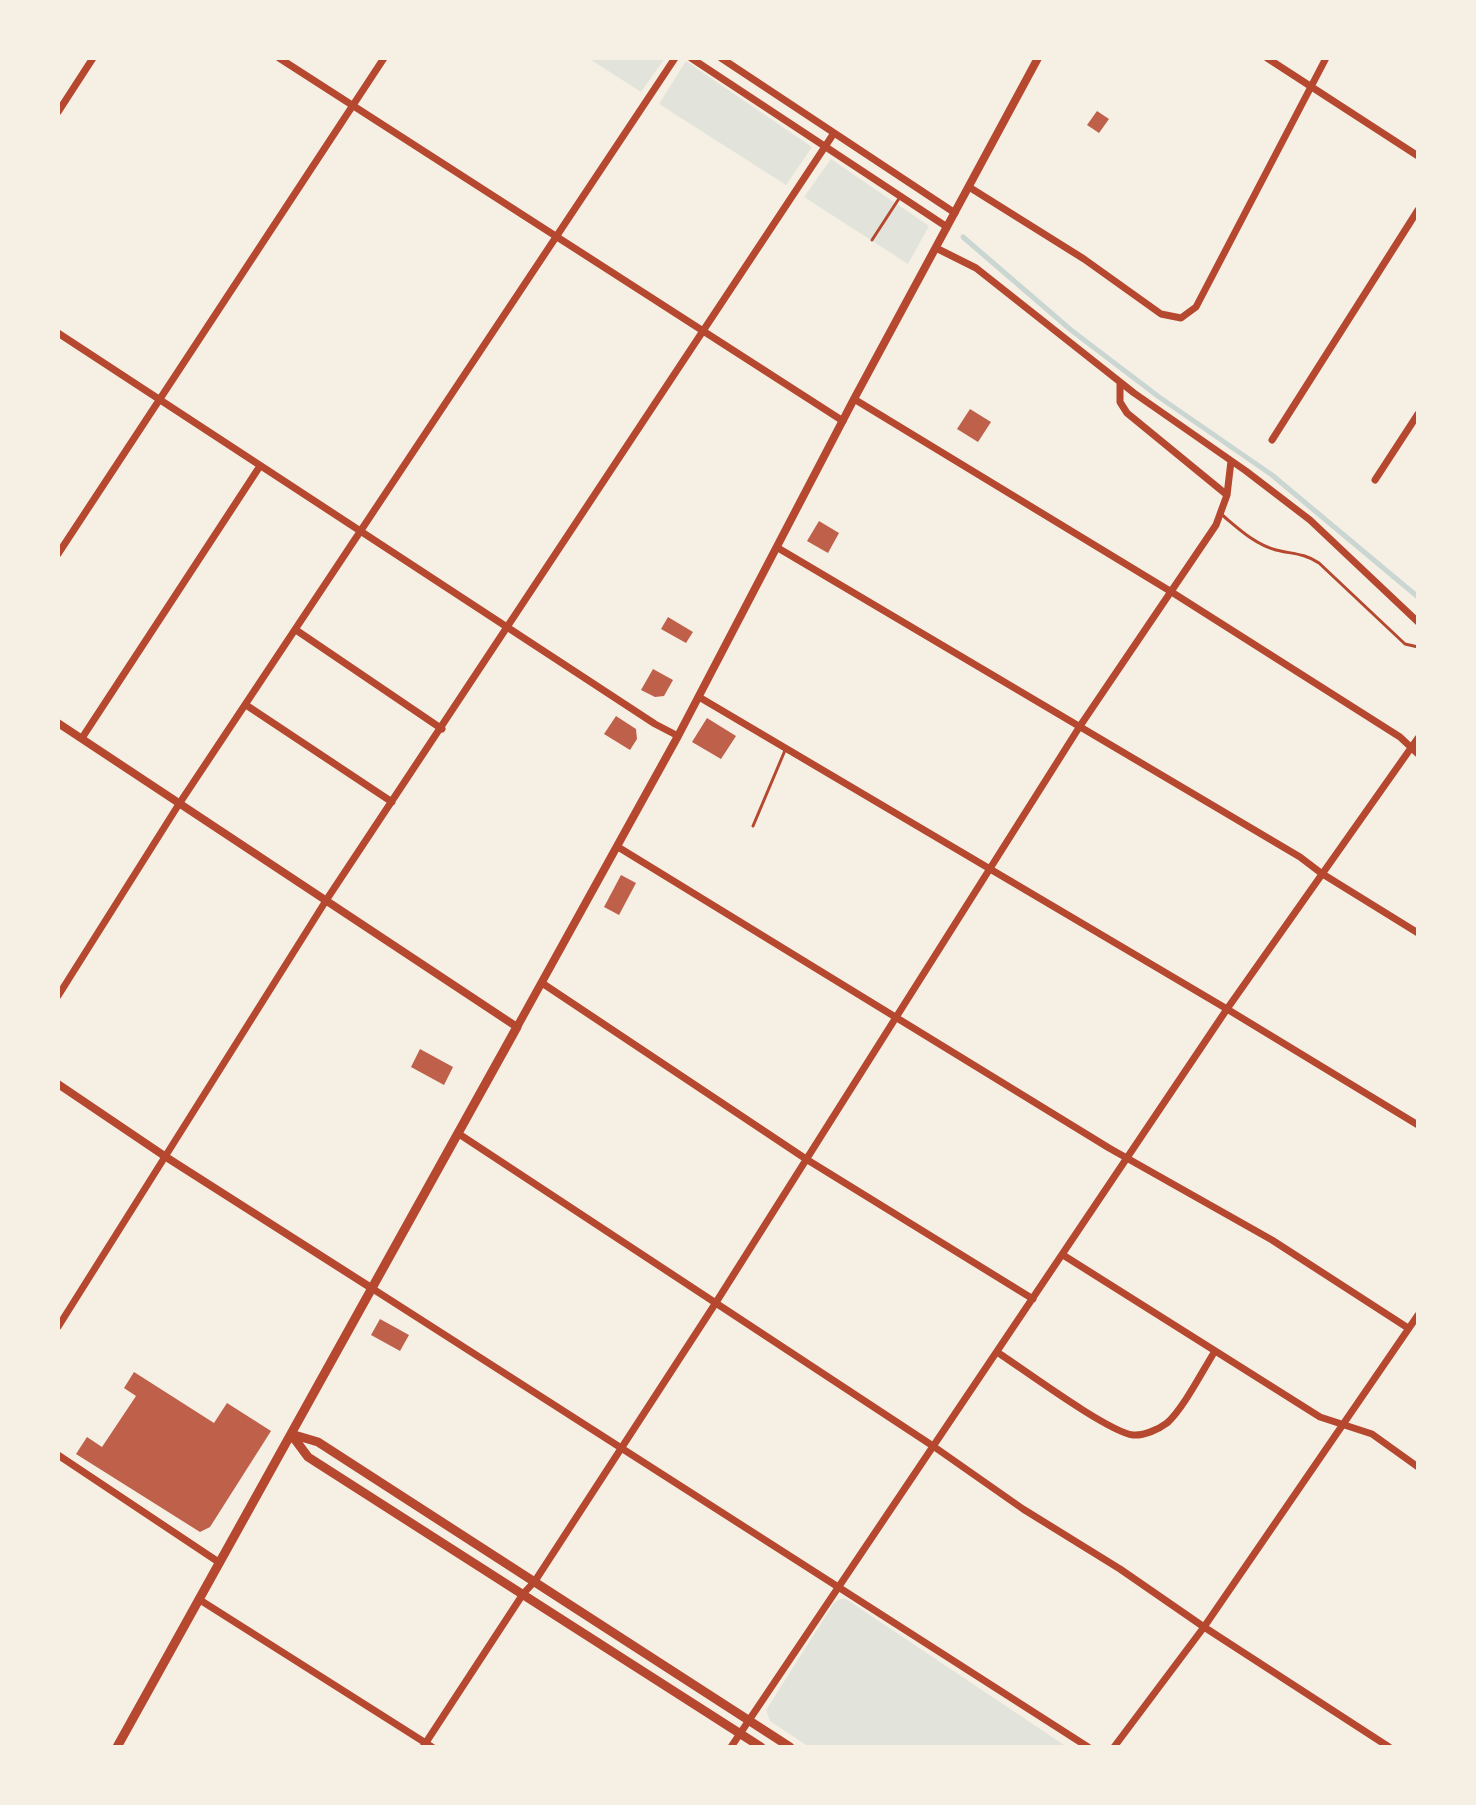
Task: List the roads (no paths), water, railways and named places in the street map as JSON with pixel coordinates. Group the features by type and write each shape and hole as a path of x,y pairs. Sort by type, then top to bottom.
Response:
{"main road":[{"path":"117,1747 517,1027"},
{"path":"291,1434 318,1442 790,1747"},
{"path":"291,1434 308,1457 761,1747"}],"street":[{"path":"58,112 93,58"},
{"path":"279,58 843,421"},
{"path":"58,554 384,58"},
{"path":"58,996 179,804 675,58"},
{"path":"691,58 947,227"},
{"path":"721,58 955,213"},
{"path":"58,723 517,1027 699,697 854,399 1038,58"},
{"path":"1267,58 1418,156"},
{"path":"969,187 1084,259 1161,314 1181,318 1196,307 1326,58"},
{"path":"58,1327 327,899 834,133"},
{"path":"1272,440 1418,210"},
{"path":"936,248 976,268 1120,382 1310,520 1418,622"},
{"path":"58,333 655,724 678,736"},
{"path":"1120,382 1120,402 1127,413 1227,495"},
{"path":"854,399 1170,591 1400,737 1418,754"},
{"path":"1375,480 1418,414"},
{"path":"200,1600 427,1746 523,1594 535,1581 715,1304 1080,726 1221,514 1231,461"},
{"path":"82,738 260,466"},
{"path":"778,548 1300,857 1418,933"},
{"path":"296,630 442,729"},
{"path":"699,697 1418,1125"},
{"path":"246,705 392,802"},
{"path":"731,1747 1227,1009 1418,738"},
{"path":"618,847 894,1017 1272,1240 1408,1328"},
{"path":"542,983 806,1159 1033,1299"},
{"path":"58,1084 166,1157 1088,1747"},
{"path":"459,1134 933,1446 1023,1509 1120,1569 1389,1747"},
{"path":"1063,1255 1320,1417 1372,1434 1418,1467"},
{"path":"1114,1747 1204,1627 1418,1315"},
{"path":"997,1352 1116,1430 1132,1435 1144,1434 1167,1423 1215,1351"},
{"path":"58,1455 220,1563"}],"lane":[{"path":"872,240 900,197"},
{"path":"1221,514 1263,545 1305,554 1319,563 1405,644 1418,647"},
{"path":"753,826 786,748"}],"waterway":[{"path":"963,237 1071,330 1159,397 1272,475 1418,597"}]}
